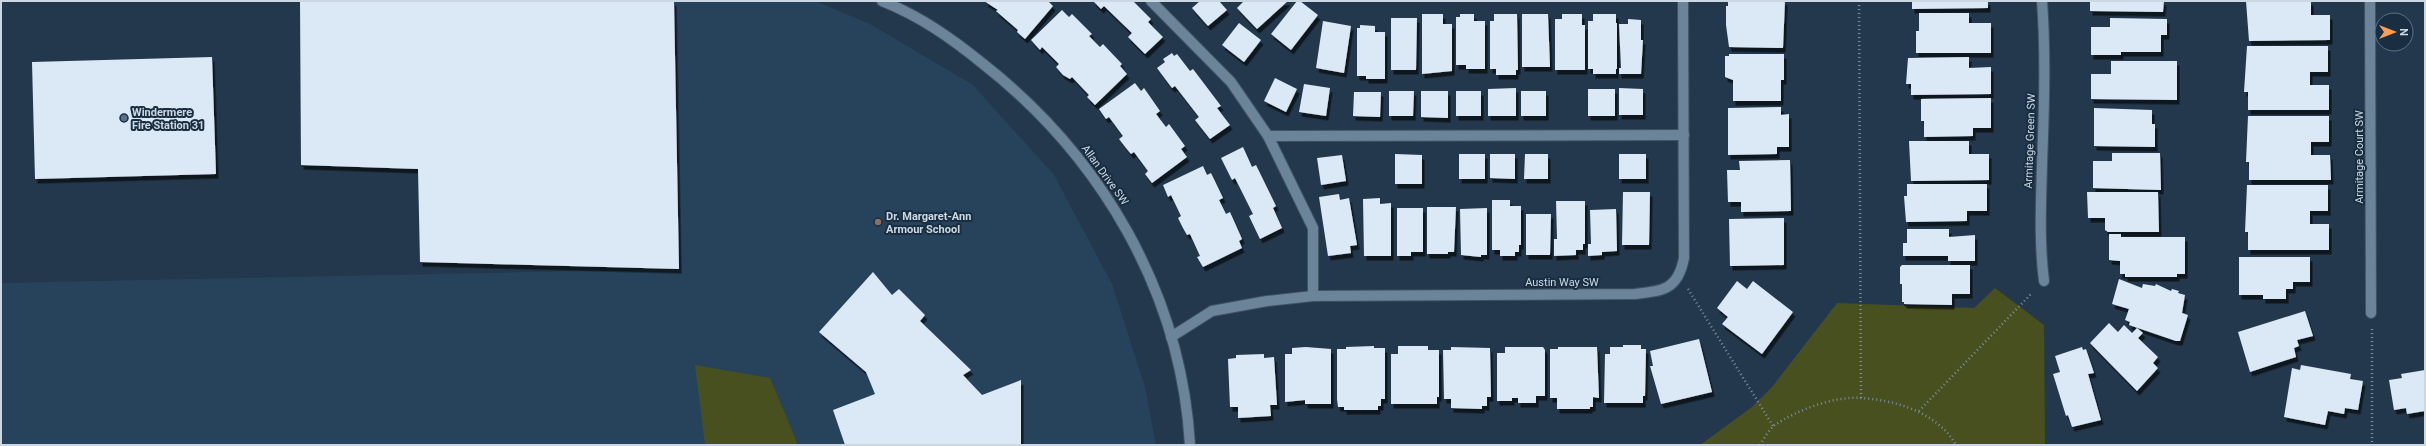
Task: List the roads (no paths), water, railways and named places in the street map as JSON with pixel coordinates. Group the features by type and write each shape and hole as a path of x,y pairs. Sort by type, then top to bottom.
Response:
{"street":[{"name":"Allan Drive SW","path":"882,1 904,10 943,32 1010,85 1076,154 1102,188 1142,257 1155,287 1171,337 1181,381 1190,445"},
{"path":"1151,1 1231,82 1268,136 1313,228 1313,296"},
{"path":"1268,136 1684,135 1683,1"},
{"name":"Armitage Green SW","path":"2042,1 2045,33 2044,107 2039,224 2044,281"},
{"name":"Armitage Court SW","path":"2370,1 2371,313"},
{"name":"Austin Way SW","path":"1171,337 1212,311 1267,301 1313,296 1636,294 1656,292 1670,285 1680,276 1684,258 1684,135"}],"place":[{"name":"Windermere Fire Station 31","path":"124,118"},
{"name":"Dr. Margaret-Ann Armour School","path":"878,222"}]}
